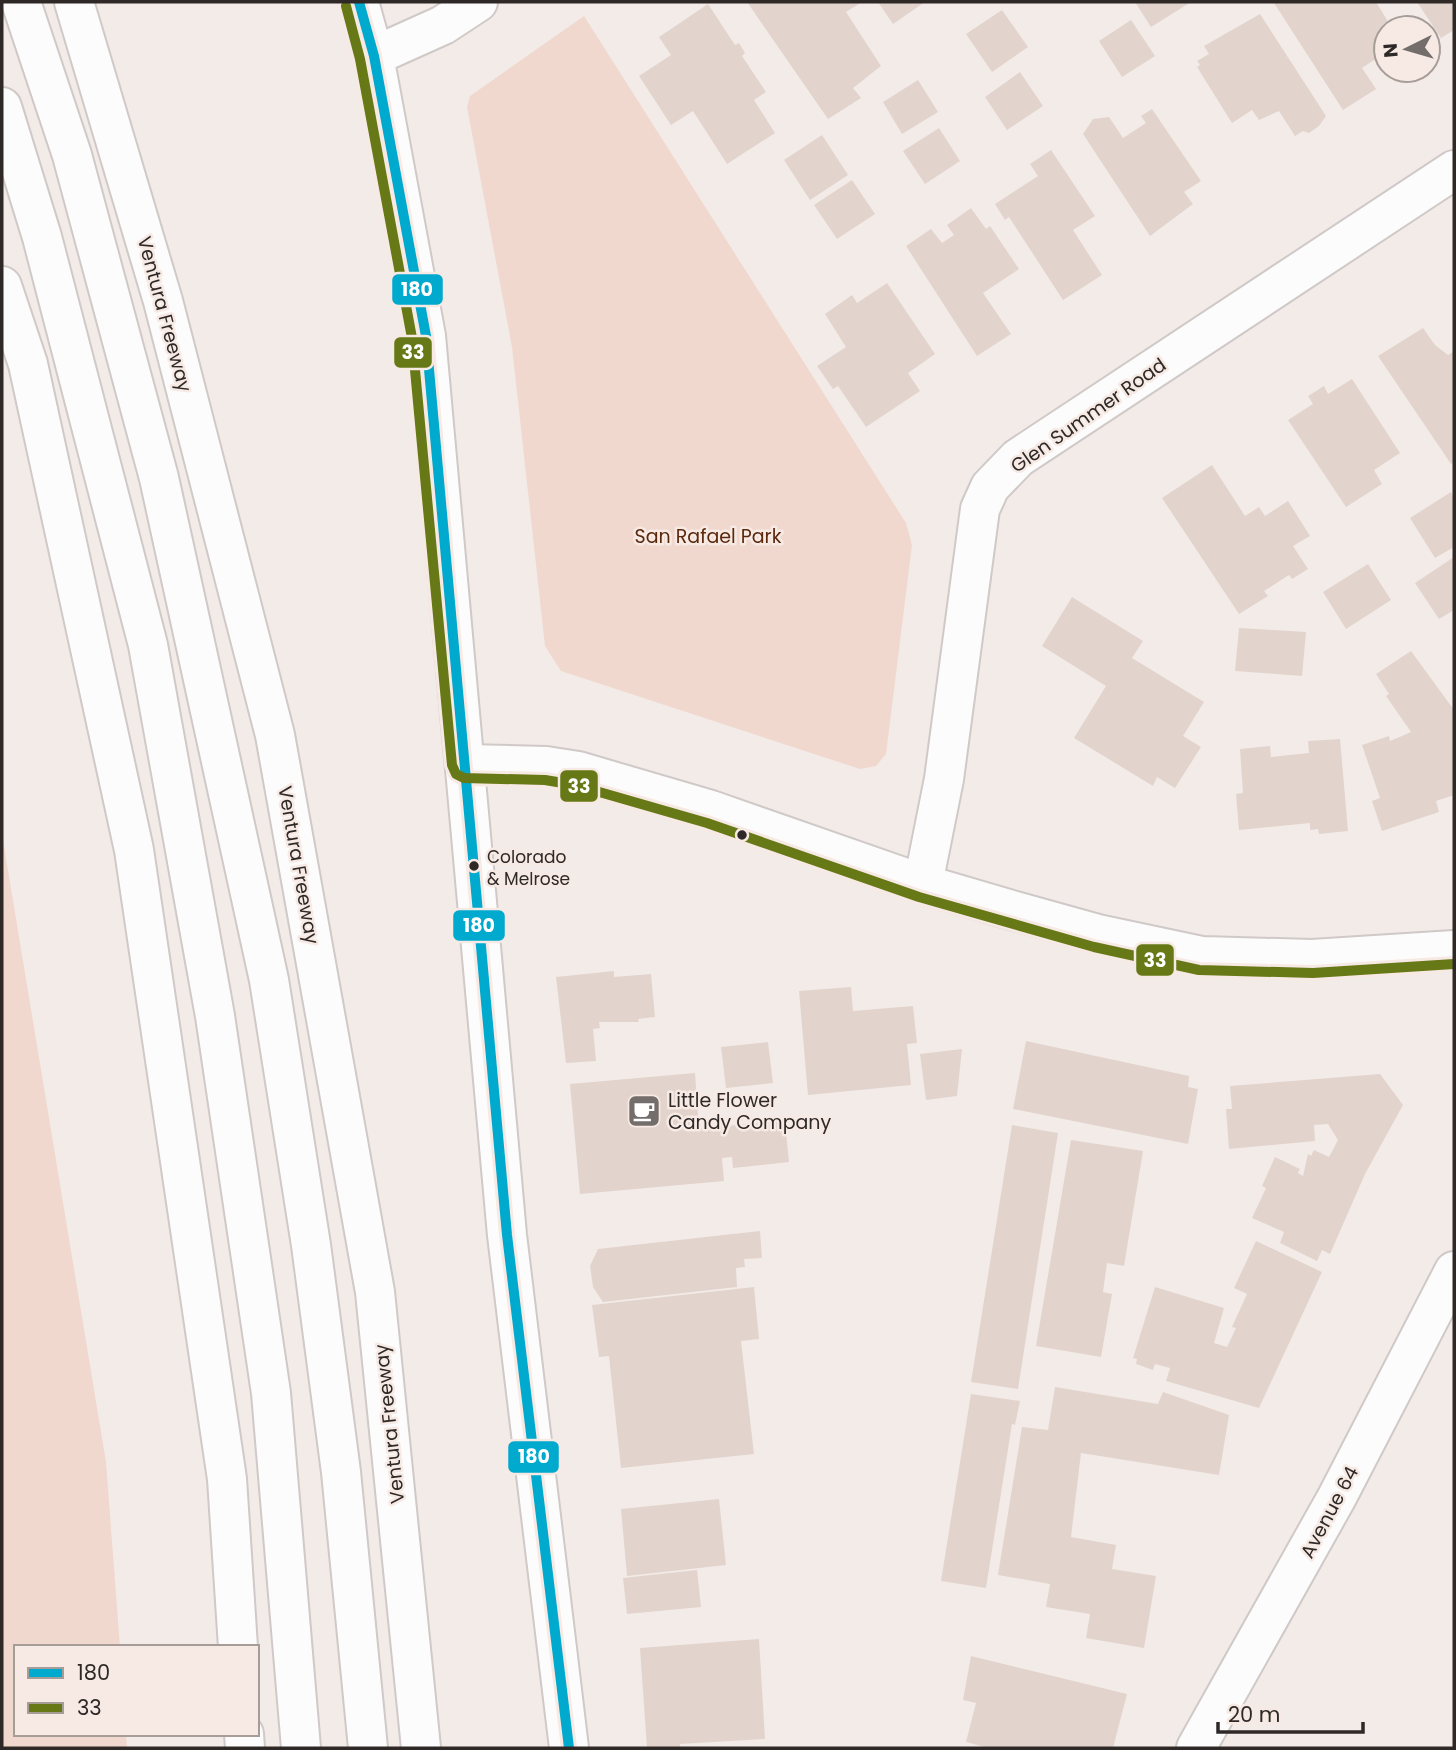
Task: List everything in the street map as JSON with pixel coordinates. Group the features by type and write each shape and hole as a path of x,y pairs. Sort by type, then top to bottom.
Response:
{"main road":[{"path":"21,2 72,155 159,478 269,979 311,1245 341,1472 368,1748"},
{"name":"Ventura Freeway","path":"74,2 163,301 275,735 376,1292 422,1745"},
{"path":"359,2 374,56 426,337 507,1235 569,1748"},
{"path":"374,56 443,25 478,2"},
{"path":"2,107 43,237 148,645 215,1016 271,1393 301,1748"},
{"name":"Glen Summer Road","path":"923,884 944,779 980,509 990,487 1018,458 1454,170"},
{"path":"2,286 28,364 134,850 227,1479 238,1645"},
{"path":"466,764 546,766 578,771 711,810 923,884 1098,934 1202,956 1312,959 1454,950"},
{"name":"Avenue 64","path":"1196,1748 1337,1497 1454,1271"}],"green space":[{"name":"San Rafael Park","path":"584,16 906,523 912,545 886,754 876,766 860,769 561,671 545,646 512,347 467,107 470,96"},
{"path":"2,834 106,1462 120,1645 14,1645 14,1736 126,1736 127,1748 2,1748"}],"building":[{"path":"747,2 862,2 846,12 881,66 853,88 861,98 828,119"},
{"path":"878,2 925,2 893,24"},
{"path":"1135,2 1191,2 1151,27"},
{"path":"1376,2 1383,14 1372,14 1372,61 1362,68 1376,89 1343,110 1274,3"},
{"path":"1417,2 1454,2 1454,30 1442,37 1442,14 1425,14"},
{"path":"708,4 735,45 739,43 745,53 742,56 766,92 754,100 775,133 727,164 693,111 671,125 639,76 671,55 659,37"},
{"path":"1002,10 1028,47 992,72 966,34"},
{"path":"1260,14 1326,116 1319,126 1309,133 1303,131 1295,136 1279,111 1259,120 1252,110 1232,123 1197,67 1200,65 1197,61 1209,54 1204,46"},
{"path":"1131,20 1155,56 1122,77 1099,41"},
{"path":"1020,72 1043,106 1007,130 985,97"},
{"path":"918,80 938,112 902,134 883,102"},
{"path":"1152,109 1201,181 1184,192 1193,204 1150,236 1083,134 1093,119 1109,117 1123,138 1146,123 1141,116"},
{"path":"939,128 960,161 925,184 903,151"},
{"path":"822,135 848,175 810,200 784,160"},
{"path":"1051,150 1095,216 1073,230 1102,275 1063,300 1009,217 1005,220 995,204 1038,176 1030,164"},
{"path":"852,180 875,214 837,239 814,205"},
{"path":"971,208 986,229 990,226 1019,269 983,293 1011,334 977,356 906,246 931,229 942,243 954,235 947,225"},
{"path":"887,283 935,354 908,373 920,391 866,427 838,386 833,389 817,366 846,347 825,314 852,295 857,303"},
{"path":"1423,328 1435,345 1448,355 1454,351 1454,462 1451,464 1378,356"},
{"path":"1352,379 1400,453 1374,470 1382,484 1346,507 1288,420 1313,404 1308,396 1324,386 1328,394"},
{"path":"1212,465 1245,516 1259,507 1265,516 1288,501 1310,536 1293,546 1308,569 1292,579 1289,575 1264,591 1268,596 1239,614 1162,498"},
{"path":"1451,492 1454,498 1454,547 1435,558 1410,518"},
{"path":"1454,557 1454,610 1439,619 1415,583"},
{"path":"1368,564 1391,600 1346,629 1323,592"},
{"path":"1072,597 1143,641 1132,658 1204,702 1183,736 1201,747 1175,788 1157,777 1153,786 1074,738 1106,686 1042,646"},
{"path":"1239,628 1306,632 1302,676 1235,671"},
{"path":"1411,651 1454,710 1454,795 1436,801 1439,812 1382,831 1372,801 1380,798 1362,745 1389,736 1390,741 1411,732 1386,696 1389,694 1376,674"},
{"path":"1340,739 1348,831 1319,834 1318,829 1310,830 1310,823 1239,830 1236,794 1243,793 1240,749 1270,746 1271,757 1309,753 1308,741"},
{"path":"614,971 614,977 651,974 655,1017 638,1019 639,1022 599,1022 600,1028 593,1029 596,1061 566,1063 556,977"},
{"path":"851,987 853,1011 913,1006 917,1043 907,1044 911,1085 808,1095 799,991"},
{"path":"1026,1041 1189,1076 1188,1087 1198,1089 1188,1144 1013,1109"},
{"path":"768,1042 773,1083 726,1088 721,1047"},
{"path":"962,1049 957,1096 926,1100 920,1054"},
{"path":"695,1073 699,1128 785,1121 789,1162 733,1168 732,1157 722,1158 724,1181 580,1194 570,1084"},
{"path":"1380,1074 1403,1105 1365,1174 1330,1254 1322,1250 1317,1261 1280,1243 1284,1232 1252,1218 1266,1188 1262,1186 1275,1157 1300,1169 1298,1173 1303,1176 1308,1154 1311,1156 1314,1150 1329,1157 1338,1140 1328,1124 1314,1125 1315,1141 1229,1149 1226,1109 1232,1109 1230,1086"},
{"path":"1012,1125 1058,1133 1018,1389 971,1382"},
{"path":"1071,1140 1143,1151 1124,1266 1107,1263 1103,1292 1112,1294 1101,1357 1036,1346"},
{"path":"760,1231 762,1258 744,1259 745,1267 736,1268 737,1287 603,1302 593,1287 590,1266 598,1249"},
{"path":"1256,1241 1322,1272 1259,1408 1166,1381 1170,1368 1155,1364 1153,1370 1136,1364 1137,1359 1133,1358 1155,1287 1224,1308 1214,1343 1227,1347 1236,1328 1232,1327 1247,1294 1234,1288"},
{"path":"754,1287 759,1339 741,1341 754,1454 621,1468 609,1356 599,1357 592,1305"},
{"path":"1055,1387 1158,1404 1163,1392 1229,1415 1219,1475 1081,1453 1071,1537 1116,1545 1112,1569 1156,1576 1144,1648 1086,1638 1090,1614 1046,1607 1050,1584 998,1575 1022,1427 1048,1430"},
{"path":"971,1394 1020,1401 1015,1425 1012,1424 986,1588 941,1581"},
{"path":"719,1499 726,1565 627,1576 621,1509"},
{"path":"697,1570 701,1607 627,1614 623,1578"},
{"path":"759,1639 765,1739 680,1744 680,1748 647,1748 640,1648"},
{"path":"971,1656 1127,1694 1113,1748 989,1748 966,1742 976,1703 963,1700"}],"transit line":[{"name":"180","path":"359,2 374,56 426,336 507,1235 569,1748"},
{"name":"33","path":"346,6 360,59 412,338 452,765 456,774 464,778 545,780 575,785 707,823 919,897 1094,947 1199,970 1313,973 1454,964"}],"place":[{"name":"Colorado & Melrose","path":"474,866"},
{"name":"Little Flower Candy Company","path":"644,1111"}]}
